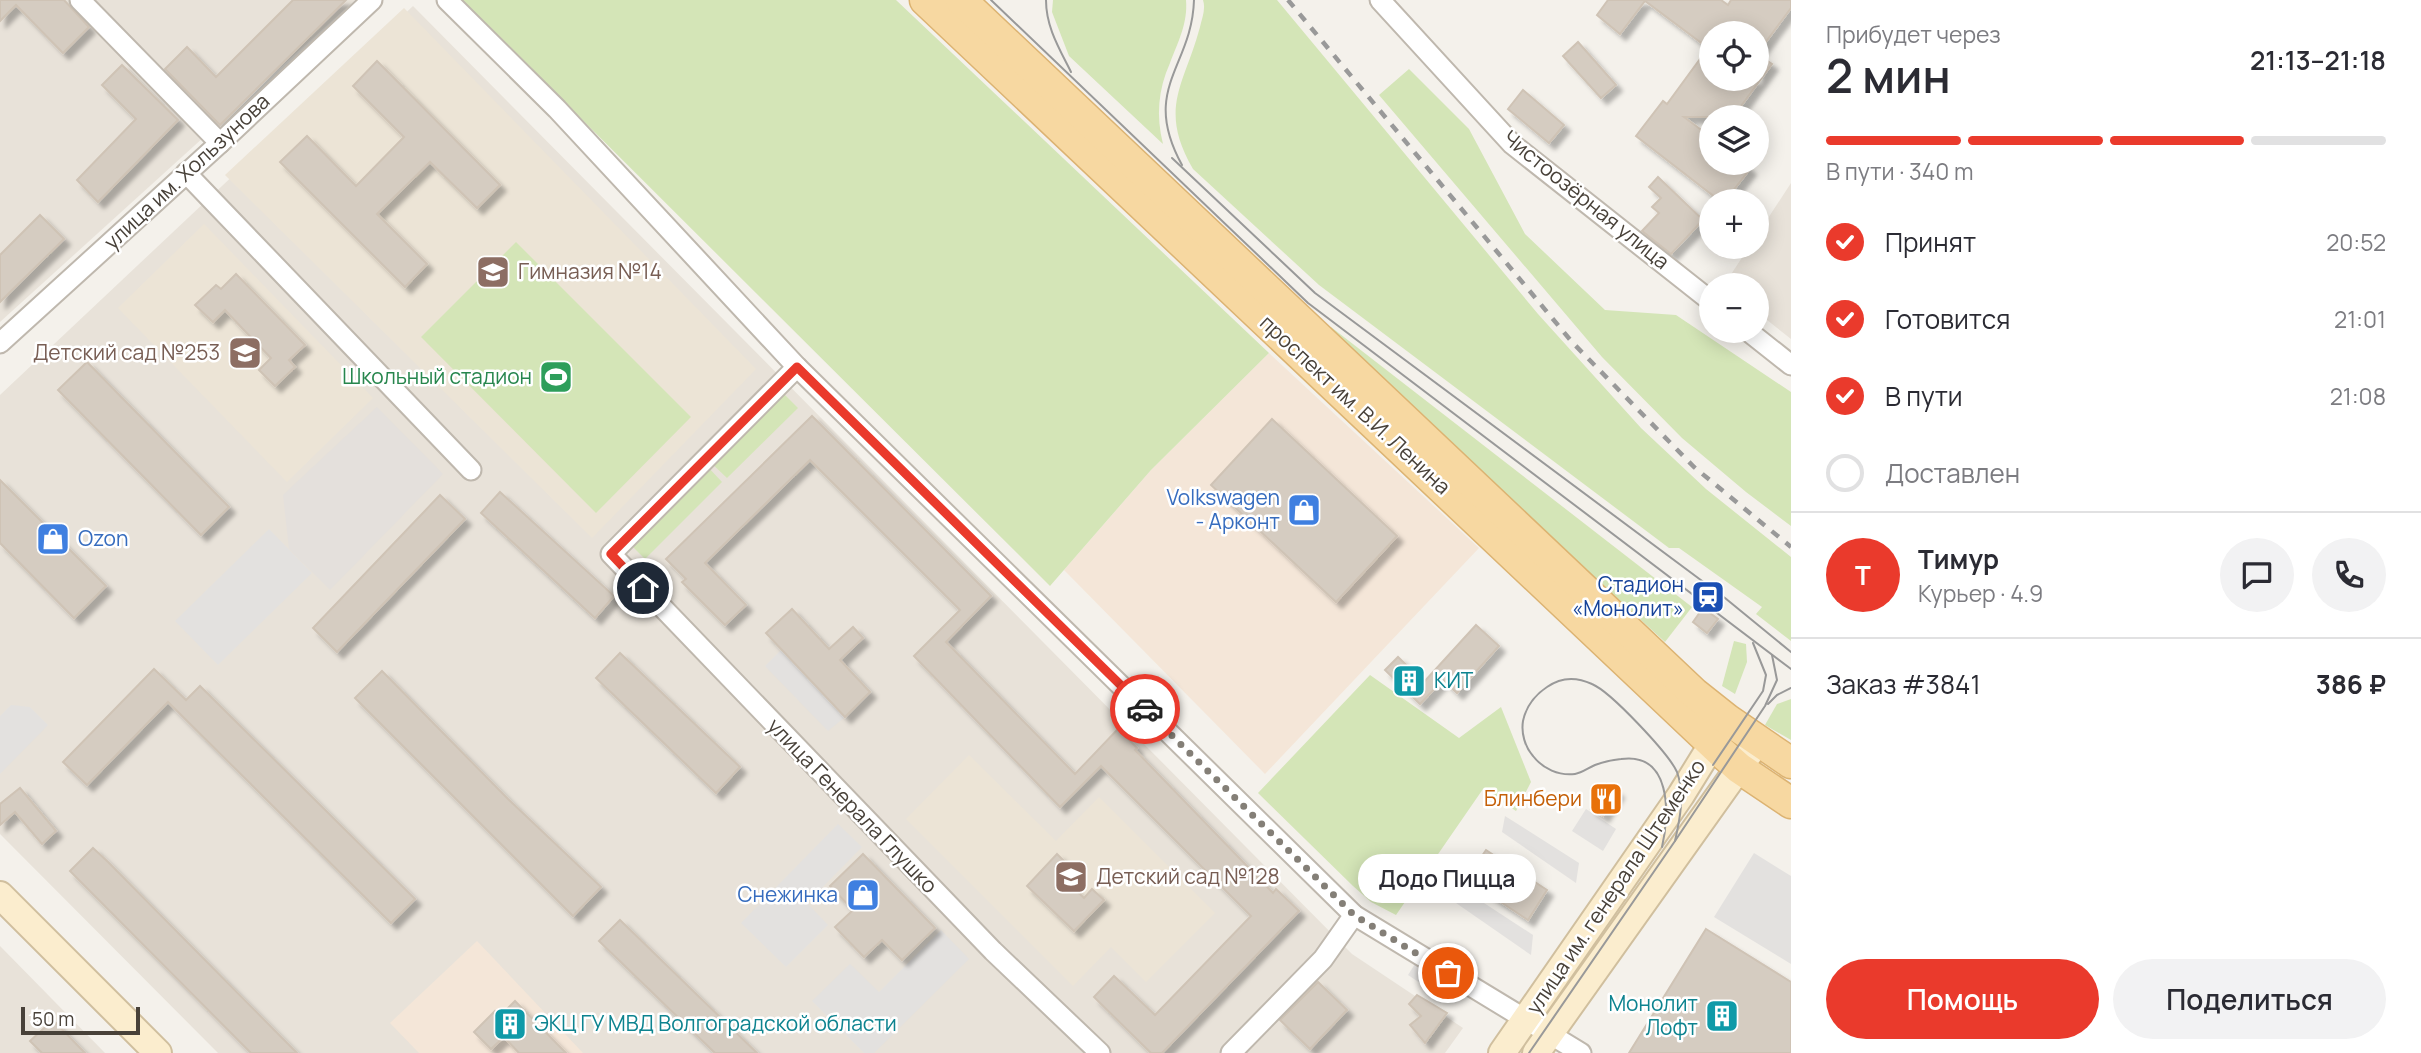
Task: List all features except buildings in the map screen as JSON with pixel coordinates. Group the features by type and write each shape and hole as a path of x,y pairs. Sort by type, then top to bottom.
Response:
{"main road":[{"name":"проспект им. В.И. Ленина","path":"925,0 1720,732 1758,741 1791,763"},
{"name":"проспект им. В.И. Ленина","path":"961,0 1694,693 1720,732 1739,768 1791,803"}],"street":[{"path":"80,0 220,143"},
{"name":"улица им. Хользунова","path":"0,343 372,0"},
{"path":"447,0 556,109 797,367 1354,915 1526,1020 1543,1044 1581,1053"},
{"name":"Чистоозёрная улица","path":"1380,0 1512,144 1699,292"},
{"path":"186,173 471,470"},
{"path":"1763,343 1791,365"},
{"name":"улица Генерала Глушко","path":"797,367 611,554 992,951 1100,1053"},
{"name":"улица им. генерала Штеменко","path":"1502,1053 1681,795 1720,732"},
{"name":"улица им. генерала Штеменко","path":"1543,1044 1758,741"},
{"path":"0,895 158,1053"},
{"path":"1231,1053 1322,959 1354,915"}],"shaded area":[{"path":"0,0 355,0 0,322"},
{"path":"413,6 1352,954 1463,1028 1445,1053 218,1053 0,834 0,395"},
{"name":"Гимназия №14","path":"404,8 756,369 592,538 225,175"},
{"path":"1791,183 1791,339 1769,322 1769,273 1732,273 1741,259 1769,259 1769,217"},
{"name":"Детский сад №253","path":"204,224 373,398 287,482 118,308"},
{"path":"1269,353 1479,548 1265,774 1064,570 1151,470"},
{"path":"377,407 443,474 330,590 289,549 283,495"},
{"path":"269,529 312,573 218,665 175,621"},
{"path":"781,650 845,717 828,731 765,666"},
{"path":"11,705 30,707 48,725 0,774 0,716"},
{"name":"Детский сад №128","path":"969,755 1056,841 1099,797 1215,913 1146,982 1111,947 1073,986 906,819"},
{"path":"1586,809 1616,829 1603,851 1572,831"},
{"path":"1505,816 1579,863 1576,883 1502,832"},
{"path":"838,824 862,847 807,903 828,925 786,967 741,923"},
{"path":"1754,853 1791,876 1791,964 1714,917"},
{"path":"1455,884 1533,935 1531,955 1456,903"},
{"path":"941,930 969,959 874,1053 864,1053 812,1001 850,964 879,992"},
{"path":"477,941 583,1053 419,1053 390,1023"},
{"path":"0,946 105,1053 0,1053"},
{"path":"1415,964 1457,990 1449,1002 1408,975"}],"green space":[{"path":"462,0 896,0 1269,353 1151,470 1050,586"},
{"path":"1053,0 1186,0 1184,25 1161,93 1159,123 1163,144 1069,56 1052,12"},
{"path":"1203,0 1277,0 1538,314 1641,428 1706,489 1791,557 1791,641 1756,614 1762,607 1679,548 1669,548 1319,285 1193,169 1177,129 1176,113 1177,97 1203,17"},
{"path":"1409,69 1469,129 1525,234 1605,310 1676,315 1699,330 1699,343 1718,343 1791,392 1791,526 1682,438 1602,357 1379,95"},
{"name":"Школьный стадион","path":"516,242 691,417 596,513 421,337"},
{"path":"1331,327 1692,607 1665,642 1326,331"},
{"path":"779,389 798,408 727,478 708,460"},
{"path":"705,464 722,482 645,559 627,541"},
{"path":"1734,641 1746,644 1747,662 1735,694 1722,686"},
{"path":"1370,675 1459,738 1501,707 1531,782 1516,811 1483,789 1396,915 1371,902 1258,793"},
{"path":"1791,699 1791,740 1765,725 1777,704"}],"tram line":[{"path":"991,0 1308,303 1791,669"},
{"path":"1046,0 1051,28 1071,72"},
{"path":"1182,165 1170,139 1166,116 1167,97 1191,23 1194,0"},
{"path":"1172,158 1315,293 1725,598 1791,652"},
{"path":"1713,765 1763,691 1766,675 1753,643"},
{"path":"1529,1053 1765,706 1777,680 1772,655"},
{"path":"1662,847 1666,802 1658,775 1650,765 1637,759 1621,759 1598,764 1578,773 1563,774 1546,768 1530,752 1523,735 1524,716 1543,690 1563,680 1575,679 1592,684 1601,689 1652,738 1672,763 1679,780 1681,806 1675,841"},
{"path":"1768,704 1777,695 1791,688"}],"railway":[{"path":"1288,0 1572,342 1694,467 1791,547"}],"way so far":[{"path":"1145,709 1354,915 1448,973"}],"place":[{"name":"Гимназия №14","path":"493,272"},
{"name":"Детский сад №253","path":"245,353"},
{"name":"Школьный стадион","path":"556,377"},
{"name":"Volkswagen - Арконт","path":"1304,510"},
{"name":"Ozon","path":"53,539"},
{"name":"Стадион «Монолит»","path":"1708,597"},
{"name":"КИТ","path":"1409,681"},
{"name":"Блинбери","path":"1606,799"},
{"name":"Детский сад №128","path":"1071,877"},
{"name":"Снежинка","path":"863,895"},
{"name":"Додо Пицца","path":"1448,973"},
{"name":"Монолит Лофт","path":"1722,1016"},
{"name":"ЭКЦ ГУ МВД Волгоградской области","path":"510,1024"}],"route":[{"path":"643,588 611,554 797,367 1145,709"}]}
